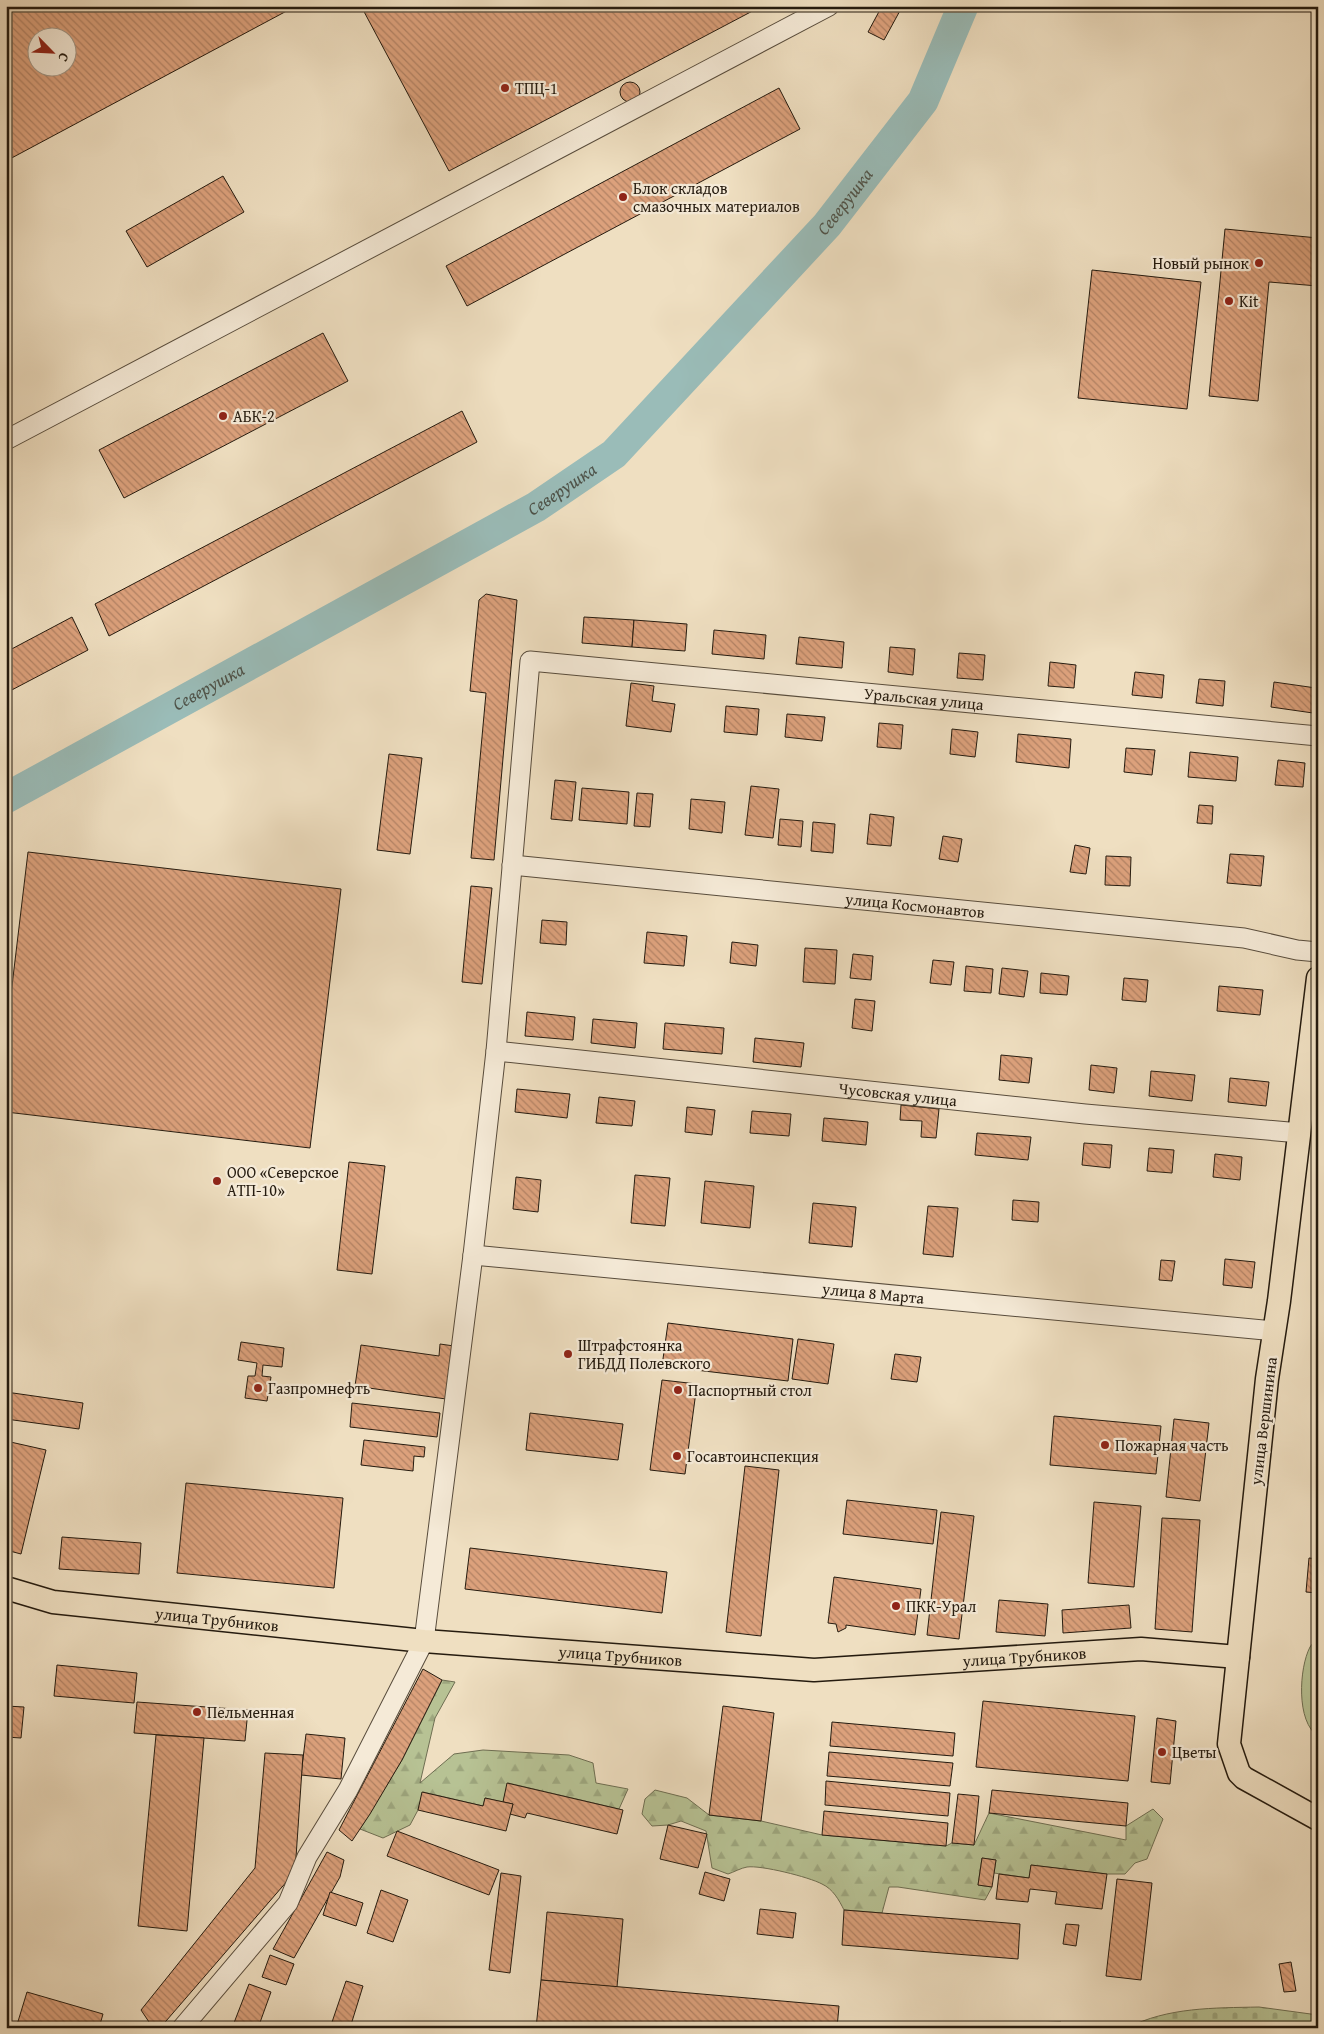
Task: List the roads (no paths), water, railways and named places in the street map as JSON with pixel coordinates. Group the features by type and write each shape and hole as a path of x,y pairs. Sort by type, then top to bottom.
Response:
{"main road":[{"name":"улица Вершинина","path":"1318,978 1300,1133 1267,1379 1229,1744 1239,1773 1250,1783 1318,1818"},
{"name":"улица Трубников","path":"6,1588 53,1602 424,1641 814,1670 1141,1650 1238,1656"}],"street":[{"path":"6,440 829,6"},
{"name":"Уральская улица","path":"512,865 530,661 1318,736"},
{"path":"182,2028 288,1903 307,1857 348,1790 424,1641 473,1255 496,1051 512,865"},
{"name":"улица Космонавтов","path":"512,865 1244,938 1297,950 1318,952"},
{"name":"Чусовская улица","path":"496,1051 1085,1114 1300,1133"},
{"name":"улица 8 Марта","path":"473,1255 1274,1331"}],"waterway":[{"name":"Северушка","path":"6,798 536,507 614,454 827,225 923,101 963,6"}],"place":[{"name":"ТПЦ-1","path":"505,88"},
{"name":"Блок складов смазочных материалов","path":"623,197"},
{"name":"Новый рынок","path":"1259,263"},
{"name":"Kit","path":"1229,301"},
{"name":"АБК-2","path":"223,416"},
{"name":"ООО «Северское АТП-10»","path":"217,1181"},
{"name":"Штрафстоянка ГИБДД Полевского","path":"568,1354"},
{"name":"Газпромнефть","path":"258,1388"},
{"name":"Паспортный стол","path":"678,1390"},
{"name":"Пожарная часть","path":"1105,1445"},
{"name":"Госавтоинспекция","path":"677,1456"},
{"name":"ПКК-Урал","path":"896,1606"},
{"name":"Пельменная","path":"197,1712"},
{"name":"Цветы","path":"1162,1752"}]}
